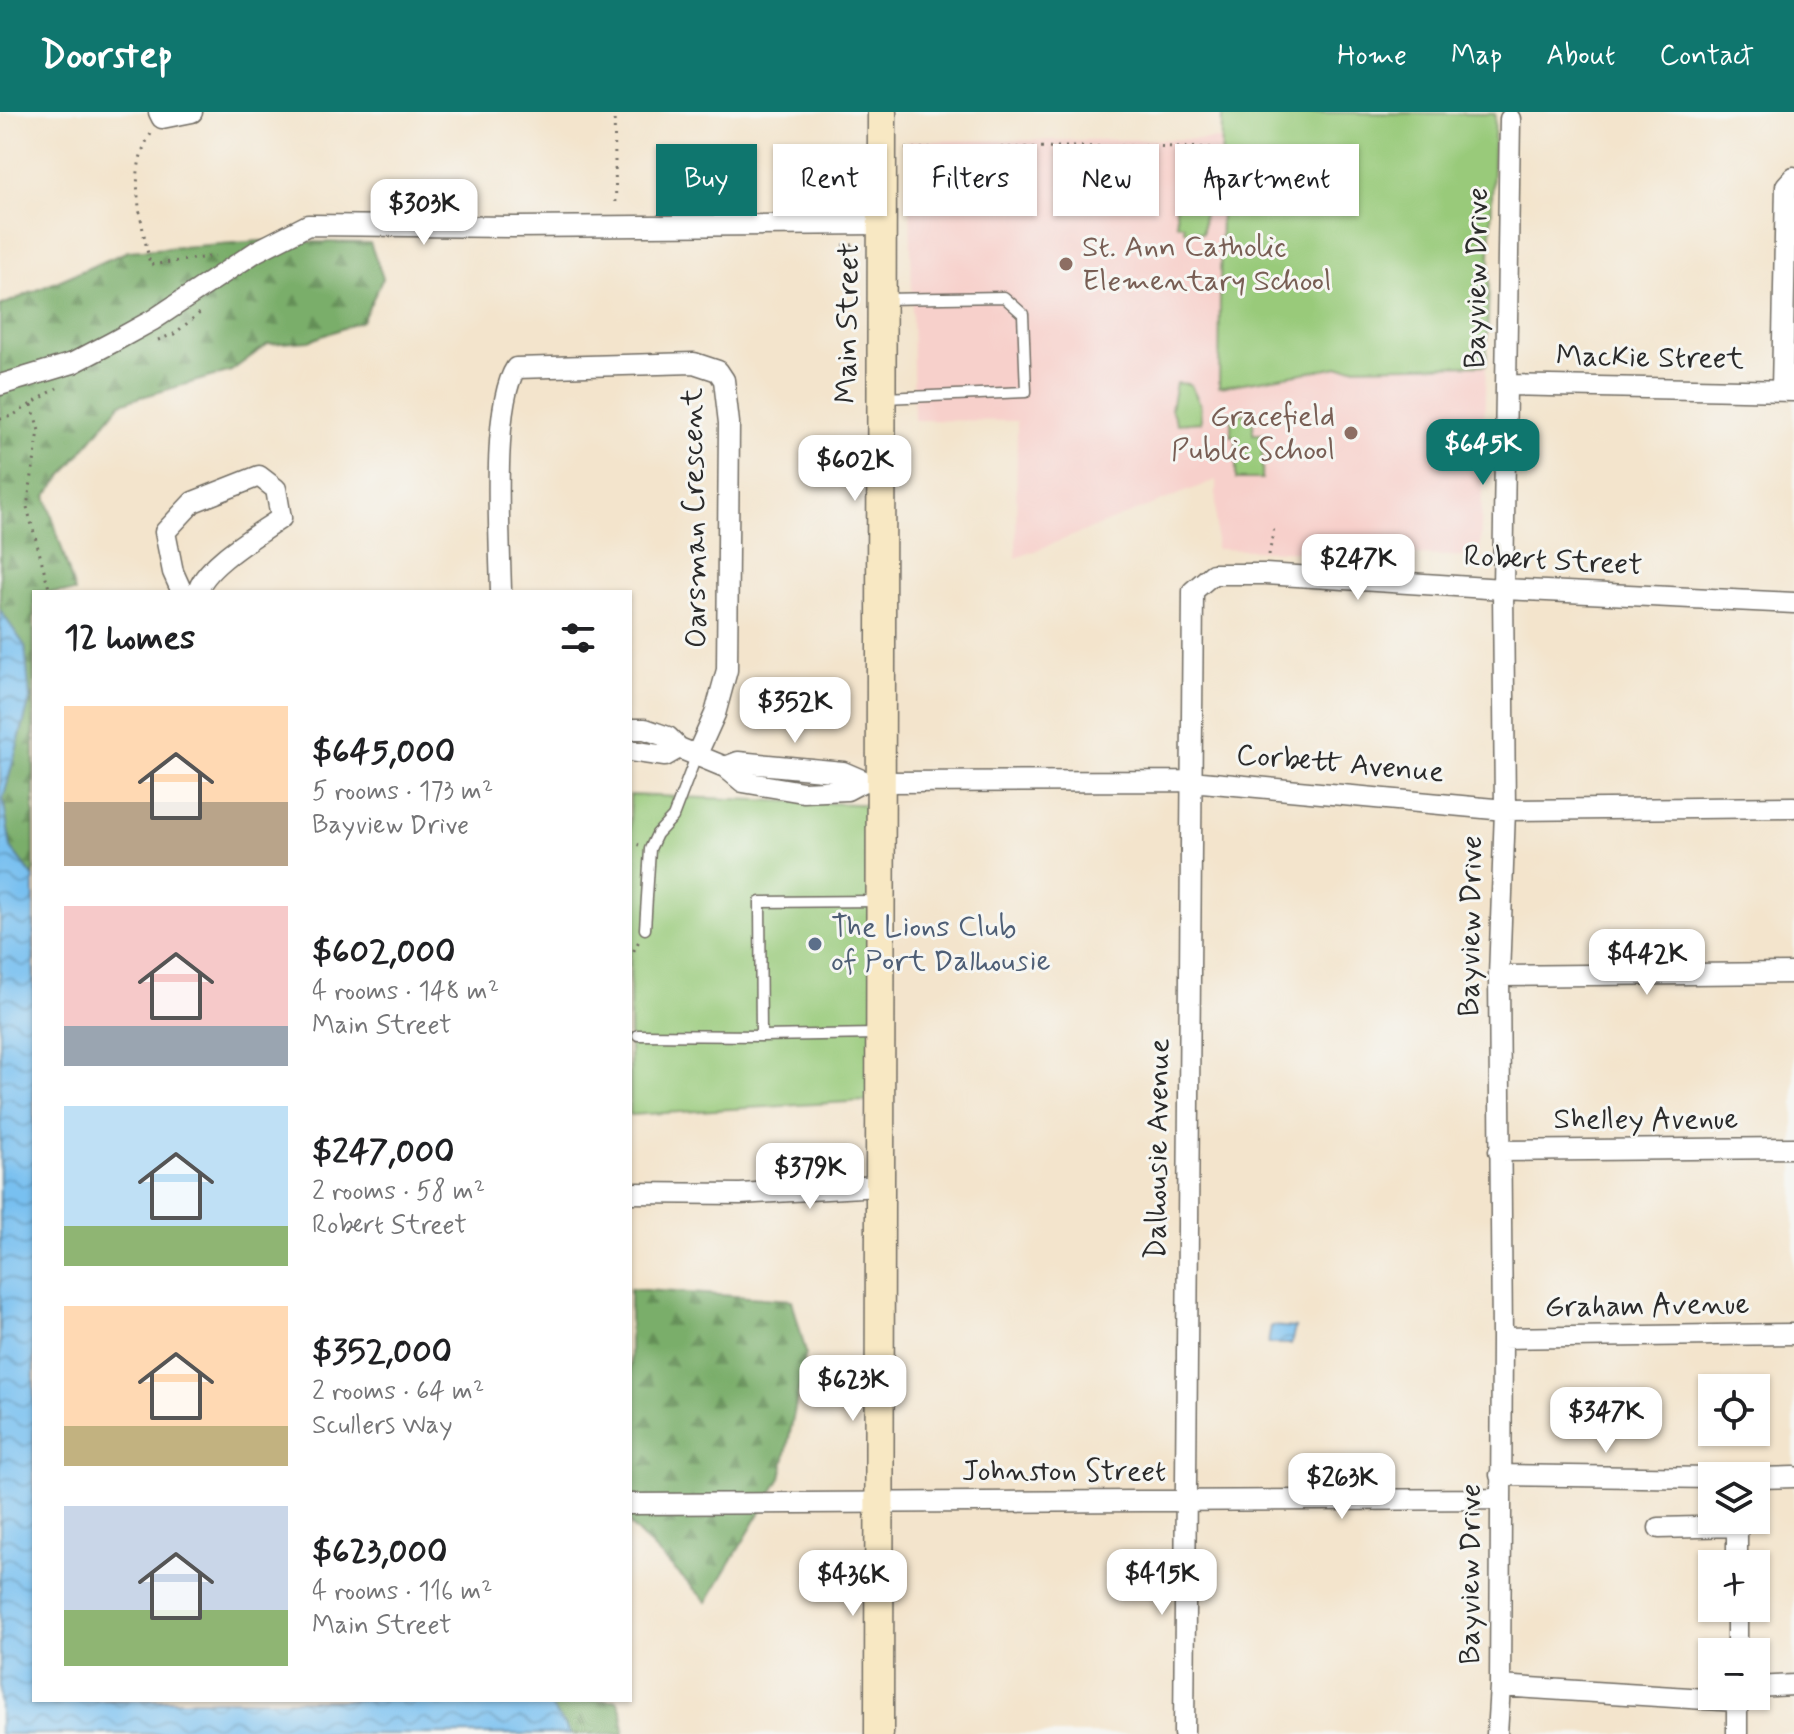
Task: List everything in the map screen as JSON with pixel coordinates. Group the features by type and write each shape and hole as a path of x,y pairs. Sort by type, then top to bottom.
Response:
{"main road":[{"name":"Main Street","path":"881,144 882,112"},
{"name":"Main Street","path":"879,1734 880,901 872,781 882,398 883,216"}],"street":[{"path":"161,115 192,112"},
{"name":"Bayview Drive","path":"1497,1734 1502,1338 1499,976 1505,810 1503,589 1510,119"},
{"path":"1788,390 1786,186 1794,177"},
{"path":"0,385 73,363 153,320 257,251 308,225 883,224"},
{"name":"Oarsman Crescent","path":"501,590 500,445 507,381 516,368 694,363 718,371 724,380 729,423 727,670 715,714 688,751"},
{"name":"MacKie Street","path":"1506,385 1788,390"},
{"path":"181,590 173,572 165,532 193,502 259,476 276,489 281,518 210,571 198,590"},
{"name":"Robert Street","path":"1213,574 1265,574 1794,603"},
{"name":"Dalhousie Avenue","path":"1184,1734 1193,591 1213,574"},
{"path":"632,729 645,729 668,737 688,751"},
{"path":"632,751 665,756 688,751"},
{"name":"Corbett Avenue","path":"688,751 725,767 738,762 768,764 843,772 872,781 1191,781 1505,810 1794,807"},
{"path":"1499,976 1794,973"},
{"name":"Shelley Avenue","path":"1499,1151 1794,1148"},
{"path":"632,1193 740,1194 879,1186"},
{"name":"Graham Avenue","path":"1502,1338 1794,1334"},
{"path":"1500,1475 1698,1478"},
{"path":"1770,1478 1794,1477"},
{"name":"Johnston Street","path":"632,1504 1499,1499"},
{"path":"1659,1528 1698,1526"},
{"path":"1770,1686 1794,1685"},
{"path":"1500,1686 1698,1696"},
{"path":"1737,1710 1737,1734"}],"lane":[{"path":"882,398 1026,392 1023,314 1004,297 883,299"},
{"path":"645,929 650,849 657,834 673,817 688,751"},
{"path":"761,1036 760,902 880,901"},
{"path":"638,1035 879,1034"}],"path":[{"path":"614,112 616,212"},
{"path":"161,115 147,140 140,163 137,197 150,265 224,255"},
{"path":"887,149 1175,147"},
{"path":"834,244 861,245"},
{"path":"148,344 174,334 209,306"},
{"path":"0,419 12,416 57,388"},
{"path":"31,404 39,431 27,507 49,590"},
{"path":"1265,574 1274,527"},
{"path":"632,954 645,929"}],"shaded area":[{"name":"St. Ann Catholic Elementary School","path":"1222,139 1222,144 1175,144 1175,216 1221,216 1219,387 1339,367 1486,365 1480,557 1216,549 1216,480 1016,558 1017,421 914,420 910,216 1037,216 1037,144 909,144 909,141"}],"green space":[{"path":"1222,112 1495,114 1486,365 1339,367 1219,387 1221,216 1359,216 1359,144 1222,144"},
{"path":"1176,216 1203,216 1203,233 1184,231 1184,225 1177,224"},
{"path":"260,241 370,243 383,278 362,321 309,341 268,344 231,371 121,403 46,496 74,590 32,590 32,875 11,848 3,799 30,699 25,646 0,610 0,306 128,251"},
{"path":"1176,383 1190,384 1200,404 1201,422 1177,424 1171,409"},
{"path":"1231,414 1253,414 1253,434 1263,434 1262,479 1236,479 1236,437 1231,436"},
{"path":"632,795 880,805 881,1100 632,1115"},
{"path":"632,1289 792,1300 806,1353 781,1478 707,1602 632,1527"},
{"path":"547,1702 618,1702 624,1734 571,1734"}],"water":[{"path":"0,610 25,646 30,699 3,799 11,848 32,875 32,1702 547,1702 571,1734 0,1734"},
{"path":"1271,1326 1295,1328 1291,1344 1268,1344"}],"place":[{"name":"St. Ann Catholic Elementary School","path":"1066,264"},
{"name":"Gracefield Public School","path":"1351,433"},
{"name":"The Lions Club of Port Dalhousie","path":"815,944"}]}
